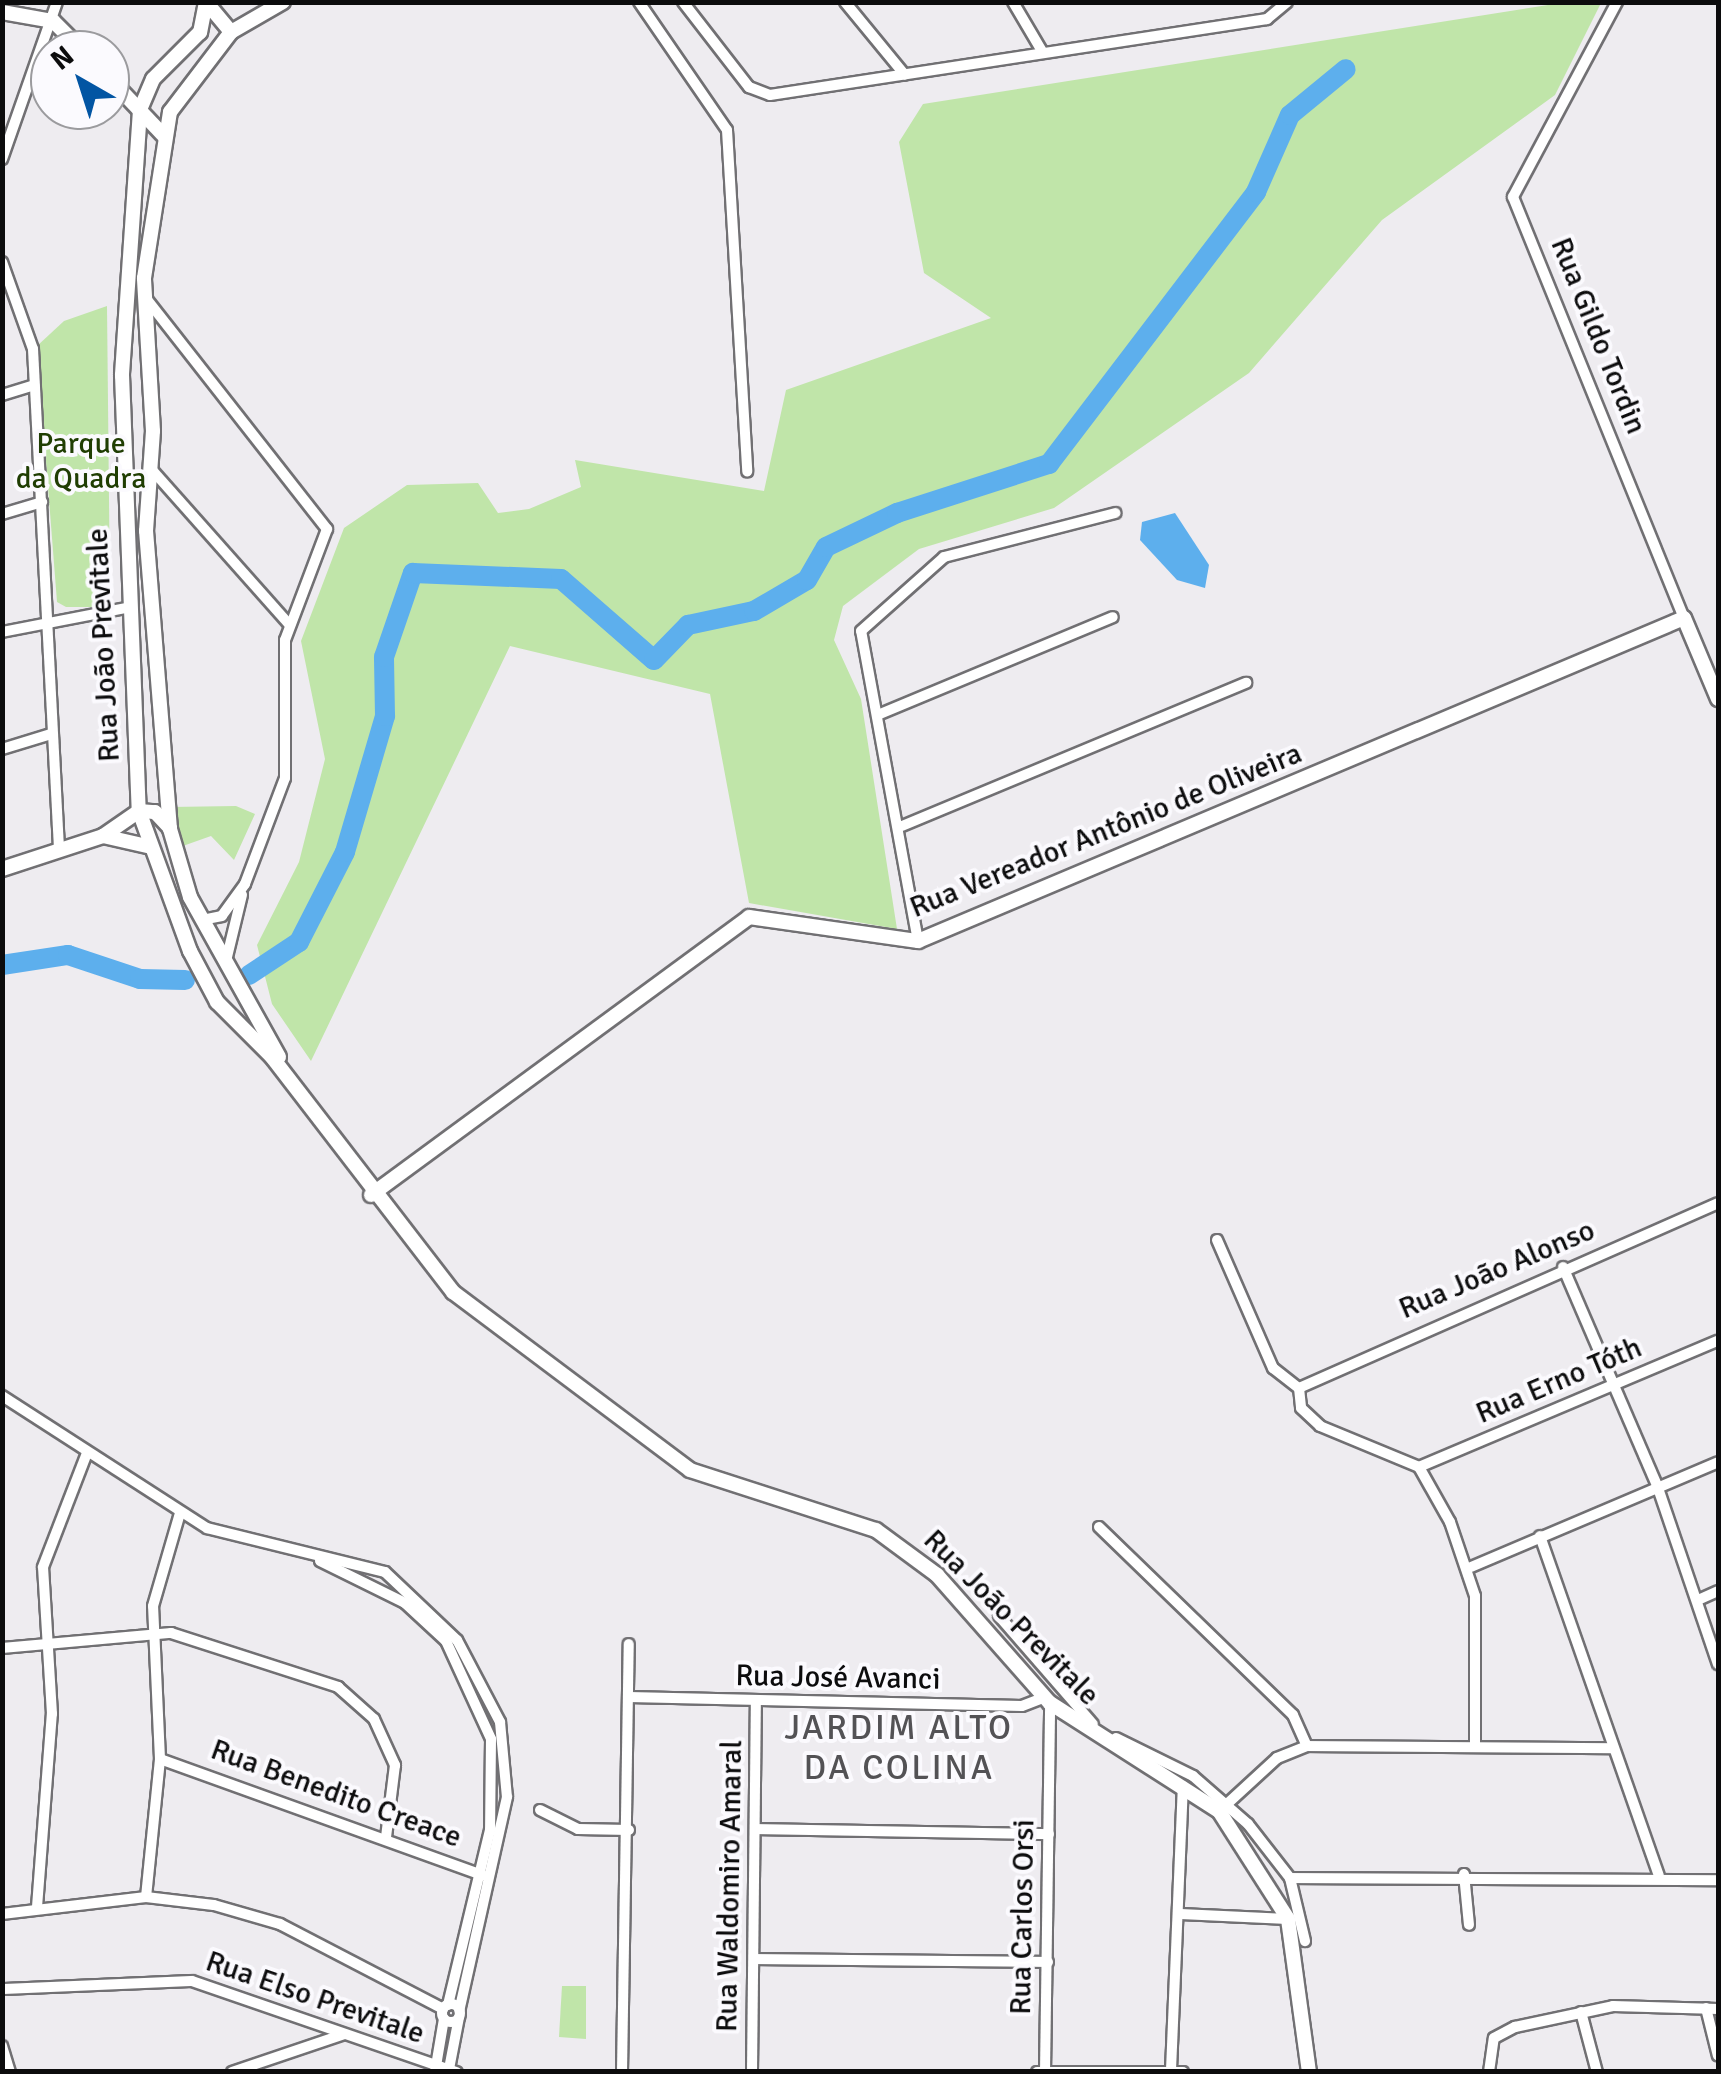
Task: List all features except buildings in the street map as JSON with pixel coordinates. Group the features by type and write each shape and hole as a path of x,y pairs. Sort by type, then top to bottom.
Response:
{"main road":[{"path":"206,2 231,32"},
{"name":"Rua João Previtale","path":"206,2 200,32 153,79 140,110 122,375 139,812 147,846 217,1002 293,1084"},
{"name":"Rua João Previtale","path":"283,2 231,32 181,91 166,137 145,296 153,470 146,532 170,829 202,920 293,1084 371,1195 454,1292 690,1470 848,1518 919,1559 1048,1700 1183,1782 1235,1828 1288,1918 1306,2072"},
{"path":"2,12 53,21 62,30"},
{"path":"130,100 166,137"},
{"name":"Rua Gildo Tordin","path":"1684,618 1717,692"},
{"name":"Rua Vereador Antônio de Oliveira","path":"371,1195 750,916 918,941 1684,618"},
{"path":"2,868 104,836 139,812 155,812 170,829"},
{"path":"104,836 147,846"},
{"path":"217,1002 233,1004 242,991"}],"street":[{"path":"2,158 57,2"},
{"path":"639,2 727,130 747,471"},
{"path":"683,2 758,95 905,76 1267,18 1288,2"},
{"path":"846,2 905,76"},
{"path":"1013,2 1043,54"},
{"name":"Rua Gildo Tordin","path":"1617,2 1513,197 1684,618"},
{"path":"3,269 33,350 44,619 59,849"},
{"path":"145,296 322,516 325,539 289,624 290,754 245,884 226,962"},
{"path":"2,395 34,384"},
{"path":"153,470 289,624"},
{"path":"2,514 42,502"},
{"path":"918,941 902,826 861,631 915,574 1003,538 1115,513"},
{"path":"2,632 44,619 131,606"},
{"path":"880,714 1113,618"},
{"path":"902,826 1246,683"},
{"path":"2,749 51,734"},
{"path":"202,920 222,916 245,884"},
{"name":"Rua João Alonso","path":"1299,1388 1563,1267 1718,1204"},
{"path":"1217,1240 1273,1368 1299,1388 1301,1408 1320,1426 1418,1468 1471,1567 1475,1743"},
{"path":"1563,1267 1658,1488 1718,1664"},
{"name":"Rua Erno Tóth","path":"1418,1468 1718,1341"},
{"path":"2,1396 180,1514 305,1555 385,1572 476,1668 505,1744 494,1878 459,2014 453,2070"},
{"path":"37,1907 48,1645 46,1553 87,1453"},
{"path":"1471,1567 1718,1462"},
{"path":"146,1897 160,1759 155,1576 180,1514"},
{"path":"1100,1527 1292,1715 1306,1746"},
{"path":"1540,1536 1611,1748 1659,1875"},
{"path":"305,1555 406,1603 466,1673 495,1771 478,1874 434,2068"},
{"path":"1698,1600 1718,1591"},
{"name":"Rua João Previtale","path":"999,1616 1092,1724 1228,1804 1290,1878 1304,1941"},
{"path":"2,1648 154,1634 190,1636 302,1672 358,1702 395,1765 386,1837"},
{"path":"622,2072 629,1644"},
{"name":"Rua José Avanci","path":"629,1697 1022,1706 1048,1700"},
{"name":"Rua Carlos Orsi","path":"1042,2070 1048,1962 1048,1700"},
{"name":"Rua Waldomiro Amaral","path":"752,2072 758,1828 756,1702"},
{"path":"1228,1804 1277,1758 1306,1746 1475,1743 1611,1748"},
{"name":"Rua Benedito Creace","path":"160,1759 494,1878"},
{"path":"1042,2070 1177,2071 1183,1782"},
{"path":"540,1810 578,1828 628,1830"},
{"path":"758,1828 1049,1834"},
{"path":"1464,1874 1469,1925"},
{"path":"1290,1878 1464,1874 1659,1875 1718,1880"},
{"path":"2,1914 146,1897 280,1924 445,2011 459,2014"},
{"path":"1180,1914 1288,1918"},
{"path":"756,1959 1048,1962"},
{"name":"Rua Elso Previtale","path":"2,1989 192,1980 434,2068 453,2070"},
{"path":"1706,2008 1718,2056"},
{"path":"1489,2072 1488,2056 1494,2038 1515,2027 1581,2012 1718,2008"},
{"path":"1581,2012 1597,2072"},
{"path":"232,2072 344,2034"},
{"path":"2,2046 10,2072"}],"green space":[{"path":"1567,2 1601,3 1555,95 1382,220 1249,373 1054,508 919,549 843,606 834,640 861,699 897,929 749,903 710,694 510,646 311,1061 272,1004 257,945 299,862 325,759 301,641 344,528 407,485 478,483 498,513 529,509 581,487 575,460 764,491 786,390 991,318 924,273 899,142 923,104"},
{"name":"Parque da Quadra","path":"107,306 110,595 95,607 66,607 57,602 37,346 64,321"},
{"path":"236,806 255,814 234,860 211,836 180,847 170,807"},
{"path":"562,1986 586,1986 586,2039 559,2037"}],"water":[{"path":"1175,513 1209,565 1205,588 1177,580 1140,540 1142,522"}],"waterway":[{"path":"249,975 299,942 345,852 385,716 384,657 413,573 561,579 654,660 688,625 754,611 807,580 826,547 897,513 1049,464 1256,192 1290,115 1346,69"},
{"path":"2,965 68,955 140,979 185,980"}],"district":[{"name":"JARDIM ALTO DA COLINA","path":"899,1748"}]}
